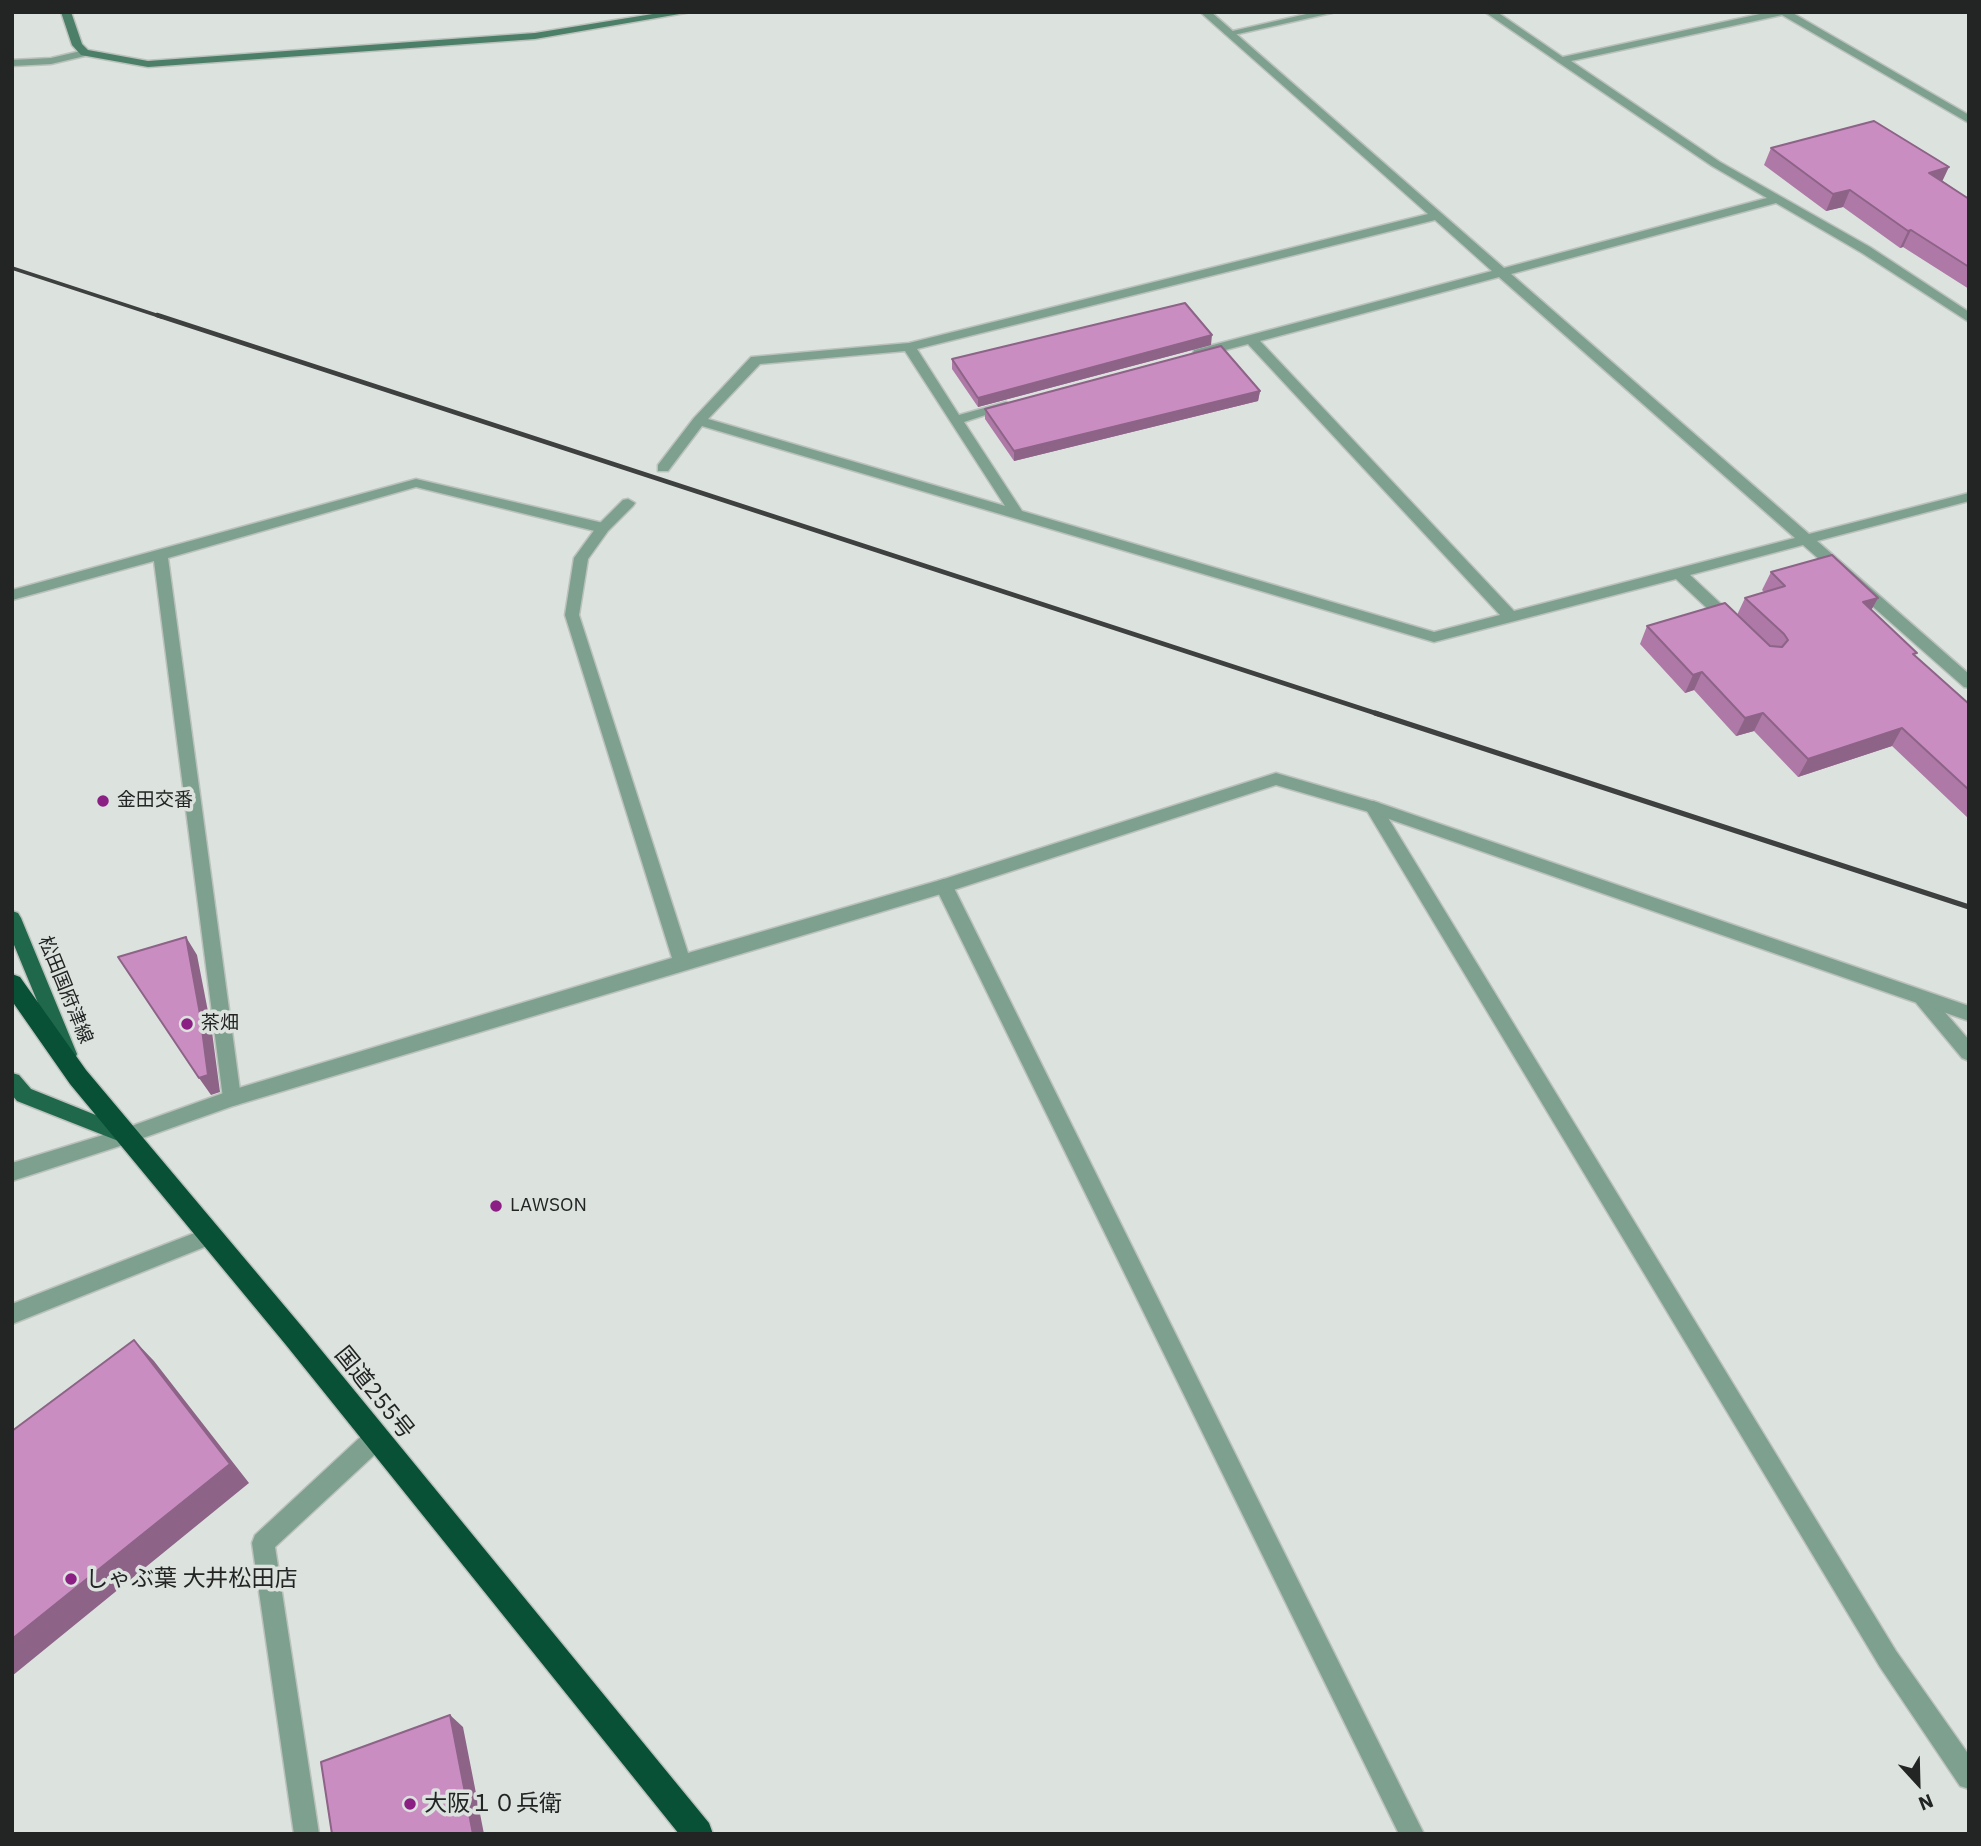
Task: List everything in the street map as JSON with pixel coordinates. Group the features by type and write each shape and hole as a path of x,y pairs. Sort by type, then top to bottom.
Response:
{"highway":[{"name":"国道255号","path":"12,983 78,1077 698,1834"}],"main road":[{"name":"松田国府津線","path":"12,918 78,1077"},
{"path":"12,1081 24,1095 126,1136"}],"street":[{"path":"66,12 77,45 85,53"},
{"path":"12,63 51,61 85,53 148,64 535,36 686,12"},
{"path":"1205,12 1969,683"},
{"path":"1229,33 1331,12"},
{"path":"1490,12 1716,164 1867,250 1969,318"},
{"path":"1562,60 1784,12 1969,120"},
{"path":"1184,358 1777,199"},
{"path":"663,468 699,421 756,360 909,347 1436,216"},
{"path":"1251,339 1511,617"},
{"path":"909,347 1017,514"},
{"path":"955,420 1022,401"},
{"path":"699,421 1434,637 1969,498"},
{"path":"12,595 416,483 603,528"},
{"path":"628,503 603,528 581,558 572,615 682,962"},
{"path":"160,555 232,1098"},
{"path":"1679,573 1739,629"},
{"path":"12,1172 126,1136 232,1098 944,886 1276,779 1373,807 1969,1014"},
{"path":"1373,807 1888,1659 1969,1777"},
{"path":"944,886 1412,1834"},
{"path":"1923,999 1969,1053"},
{"path":"12,1314 210,1236"},
{"path":"307,1834 263,1543 375,1439"}],"building":[{"path":"1874,121 1949,167 1929,173 1969,199 1969,267 1911,230 1908,231 1850,190 1833,194 1771,148"},
{"path":"1185,303 1212,335 978,398 952,359"},
{"path":"1221,346 1260,391 1014,451 985,409"},
{"path":"1832,555 1878,598 1863,602 1917,653 1913,654 1969,704 1969,790 1902,728 1808,759 1763,713 1745,718 1702,672 1693,675 1647,626 1725,603 1770,646 1782,647 1788,640 1784,634 1745,598 1785,586 1771,572"},
{"name":"茶畑","path":"186,937 208,1075 199,1078 118,957"},
{"name":"しゃぶ葉 大井松田店","path":"134,1340 230,1464 12,1639 12,1431"},
{"name":"大阪１０兵衛","path":"450,1715 473,1834 332,1834 321,1762"}],"railway":[{"path":"12,268 162,317"},
{"path":"157,315 1381,715"},
{"path":"1375,713 1969,907"}],"place":[{"name":"金田交番","path":"103,801"},
{"name":"茶畑","path":"187,1024"},
{"name":"LAWSON","path":"496,1206"},
{"name":"しゃぶ葉 大井松田店","path":"71,1579"},
{"name":"大阪１０兵衛","path":"410,1804"}]}
